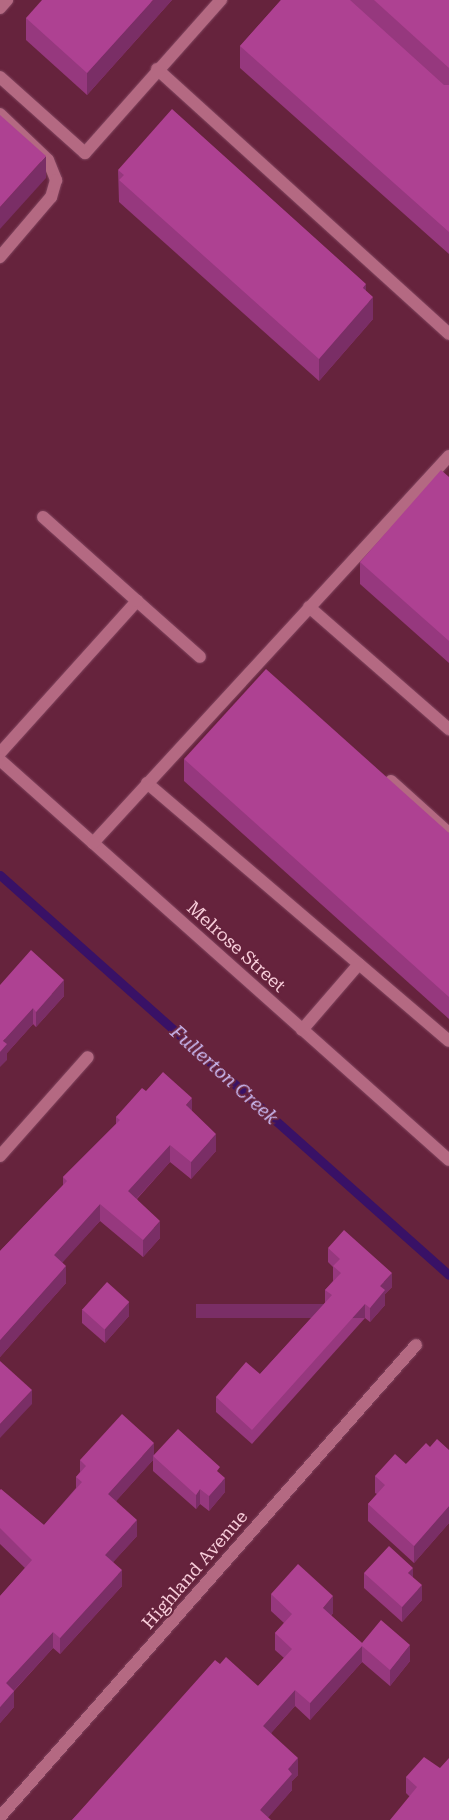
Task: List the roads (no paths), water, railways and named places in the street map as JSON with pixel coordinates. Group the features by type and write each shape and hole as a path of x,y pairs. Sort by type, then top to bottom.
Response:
{"street":[{"path":"0,8 7,0"},
{"path":"0,77 85,153 221,0"},
{"path":"157,70 449,334"},
{"path":"0,114 48,160 56,180 51,198 0,257"},
{"path":"93,843 309,607 447,463"},
{"path":"43,517 200,657"},
{"path":"0,753 137,601"},
{"path":"309,607 449,729"},
{"path":"258,663 273,676"},
{"name":"Melrose Street","path":"0,760 449,1160"},
{"path":"383,774 449,833"},
{"path":"147,783 449,1041"},
{"path":"302,1030 359,964"},
{"path":"0,1156 88,1057"},
{"name":"Highland Avenue","path":"0,1817 416,1345"}],"waterway":[{"name":"Fullerton Creek","path":"0,875 449,1275"}]}
